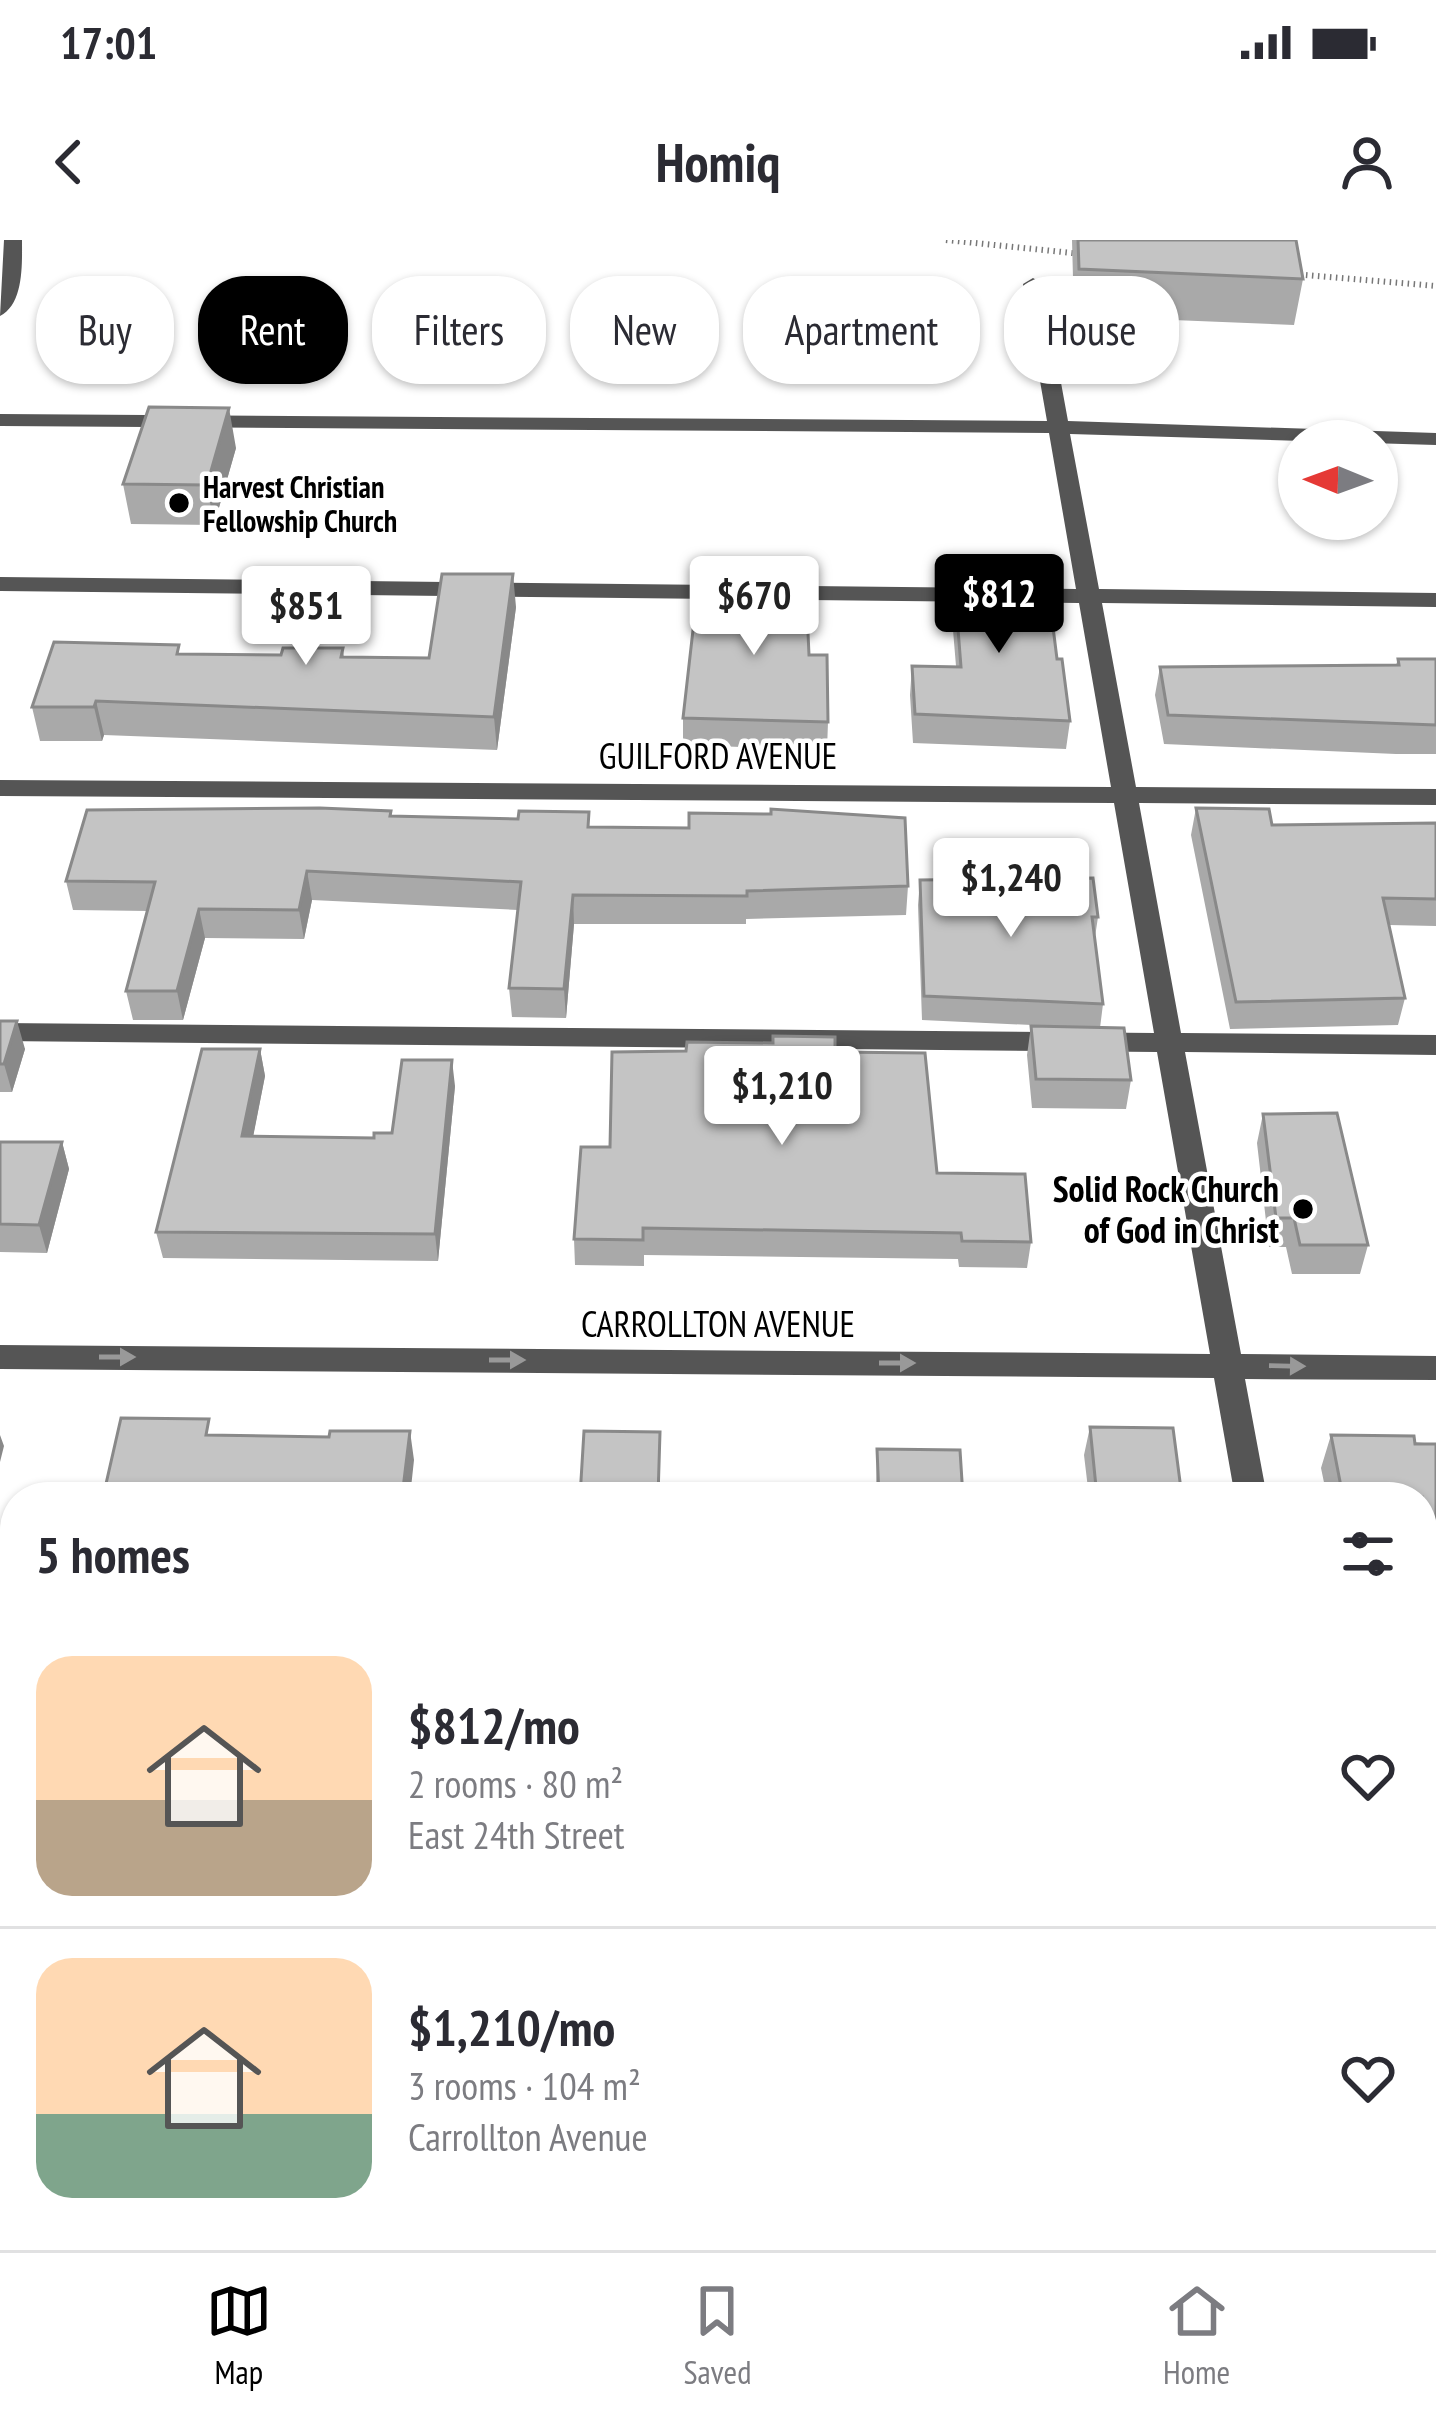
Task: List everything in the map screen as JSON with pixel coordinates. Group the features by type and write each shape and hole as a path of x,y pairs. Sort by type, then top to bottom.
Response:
{"street":[{"path":"0,310 12,278 9,248"},
{"path":"1053,384 1248,1482"},
{"path":"0,419 1061,427 1436,439"},
{"path":"0,584 1436,600"},
{"name":"GUILFORD AVENUE","path":"0,788 1436,797"},
{"path":"0,1032 1436,1045"},
{"name":"CARROLLTON AVENUE","path":"0,1357 1436,1368"}],"path":[{"path":"946,240 1104,256"},
{"path":"1287,273 1436,286"}],"building":[{"path":"1078,240 1296,240 1303,279 1079,269"},
{"path":"149,407 229,408 207,485 123,484"},
{"path":"442,574 513,574 494,717 96,701 94,707 32,707 54,642 179,645 177,654 281,655 283,648 343,648 341,657 429,658"},
{"path":"954,578 1047,579 1070,721 915,714 912,666 961,667"},
{"path":"698,586 806,588 809,655 827,655 828,722 683,718"},
{"path":"1398,659 1436,659 1436,725 1168,715 1160,667 1399,665"},
{"path":"1196,808 1269,809 1272,825 1436,823 1436,899 1383,898 1405,998 1236,1002"},
{"path":"771,809 905,818 908,886 747,891 747,896 573,895 564,989 509,988 521,882 307,871 299,910 199,909 177,991 126,991 155,882 66,881 87,810 391,811 390,816 518,819 519,811 589,812 588,827 689,828 689,813 771,814"},
{"path":"1093,878 1098,917 1092,917 1103,1004 924,996 920,880"},
{"path":"0,1021 17,1021 4,1064 0,1064"},
{"path":"1031,1026 1124,1028 1131,1080 1036,1079"},
{"path":"773,1036 835,1037 835,1052 925,1053 937,1173 1025,1174 1031,1242 962,1241 961,1233 643,1228 643,1240 574,1239 581,1147 610,1147 612,1052 686,1051 687,1042 773,1043"},
{"path":"202,1049 260,1049 242,1136 374,1138 374,1133 392,1133 402,1060 452,1060 435,1234 156,1232"},
{"name":"Solid Rock Church of God in Christ","path":"1337,1113 1368,1245 1300,1245 1294,1218 1276,1218 1263,1114"},
{"path":"0,1142 62,1142 39,1225 0,1224"},
{"path":"121,1418 209,1419 206,1435 329,1437 330,1431 410,1431 404,1482 106,1482"},
{"path":"1090,1427 1173,1428 1180,1482 1096,1482"},
{"path":"584,1431 660,1432 658,1482 581,1482"},
{"path":"1331,1435 1414,1436 1415,1444 1436,1444 1436,1482 1340,1482"},
{"path":"877,1449 960,1450 962,1482 878,1482"}],"place":[{"name":"Harvest Christian Fellowship Church","path":"179,503"},
{"name":"Solid Rock Church of God in Christ","path":"1303,1209"}]}
